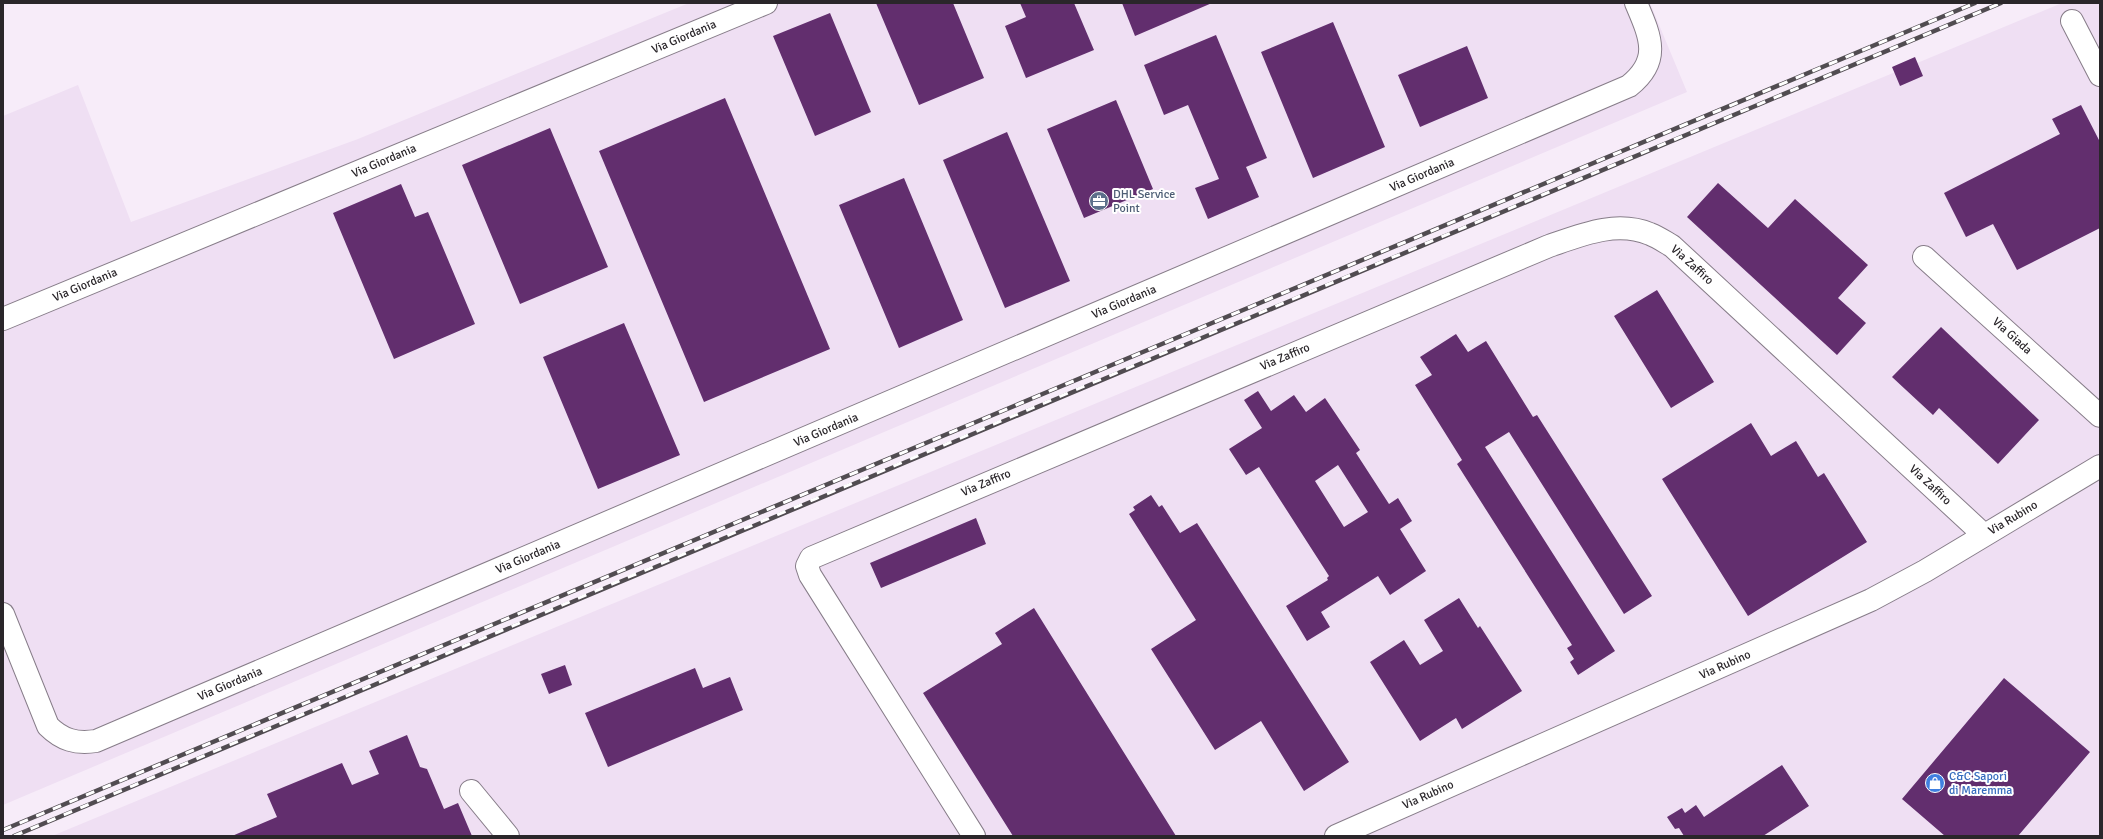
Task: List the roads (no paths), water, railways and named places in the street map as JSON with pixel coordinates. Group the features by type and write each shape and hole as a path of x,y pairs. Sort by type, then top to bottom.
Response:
{"street":[{"name":"Via Giordania","path":"3,320 766,3"},
{"name":"Via Giordania","path":"3,614 48,726 59,736 68,740 83,743 96,741 1629,86 1641,77 1648,64 1651,52 1650,36 1636,3"},
{"path":"2072,21 2100,75"},
{"name":"Via Zaffiro","path":"974,836 810,575 807,566 811,558 1541,249 1589,232 1631,228 1650,234 1672,246 1984,535"},
{"name":"Via Giada","path":"1924,257 2100,416"},
{"name":"Via Rubino","path":"1336,836 1864,603 1925,571 2100,466"},
{"path":"471,791 508,836"}],"railway":[{"path":"3,830 1975,3"},
{"path":"14,836 759,522 2001,3"}],"place":[{"name":"DHL Service Point","path":"1099,201"},
{"name":"C&C Sapori di Maremma","path":"1935,783"}]}
